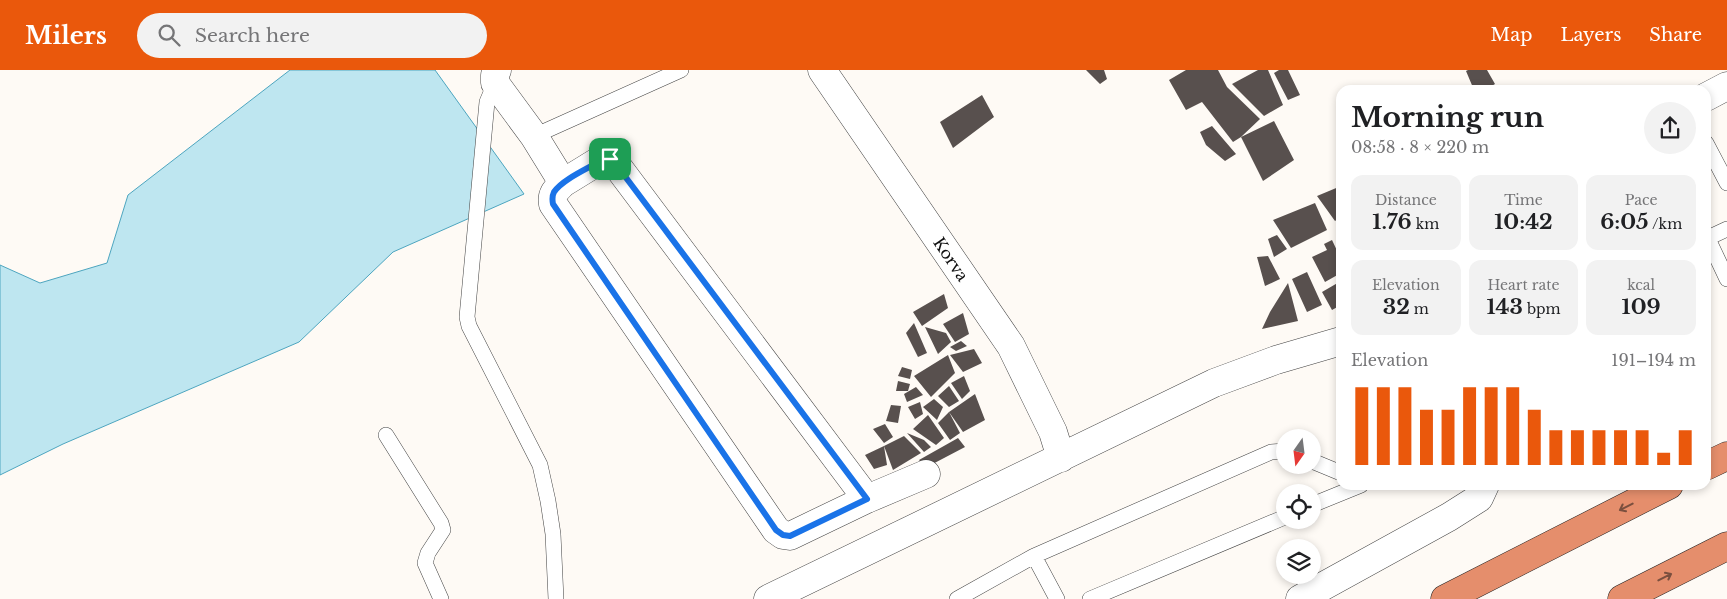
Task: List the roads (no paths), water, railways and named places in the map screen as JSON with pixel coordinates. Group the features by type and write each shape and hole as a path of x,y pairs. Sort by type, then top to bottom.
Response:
{"highway":[{"path":"1711,464 1727,456"},
{"path":"1445,599 1660,490"},
{"path":"1622,599 1727,546"}],"street":[{"name":"Korva","path":"822,70 1011,346 1053,432 1061,458"},
{"path":"496,77 563,183"},
{"path":"1711,94 1727,86"},
{"path":"867,499 615,163 610,159 602,160 563,183 554,193 552,198 553,204 776,530 783,535 790,536 867,499 926,474"},
{"path":"768,599 1214,383 1276,360 1336,342"},
{"path":"1300,599 1464,507 1479,498 1483,490"}],"lane":[{"path":"534,136 681,70"},
{"path":"496,77 487,102 467,317 469,326 540,464 553,534 556,599"},
{"path":"1711,153 1727,183"},
{"path":"1711,238 1727,229"},
{"path":"1711,245 1727,279"},
{"path":"386,435 441,522 443,530 428,553 425,563 441,599"},
{"path":"957,599 1034,556 1271,452 1276,452"},
{"path":"1321,465 1336,471"},
{"path":"1321,501 1349,490"},
{"path":"1090,599 1276,521"},
{"path":"1034,556 1057,599"}],"water":[{"path":"290,70 435,70 524,194 393,252 299,342 63,444 0,475 0,265 40,283 107,263 128,195"}]}
